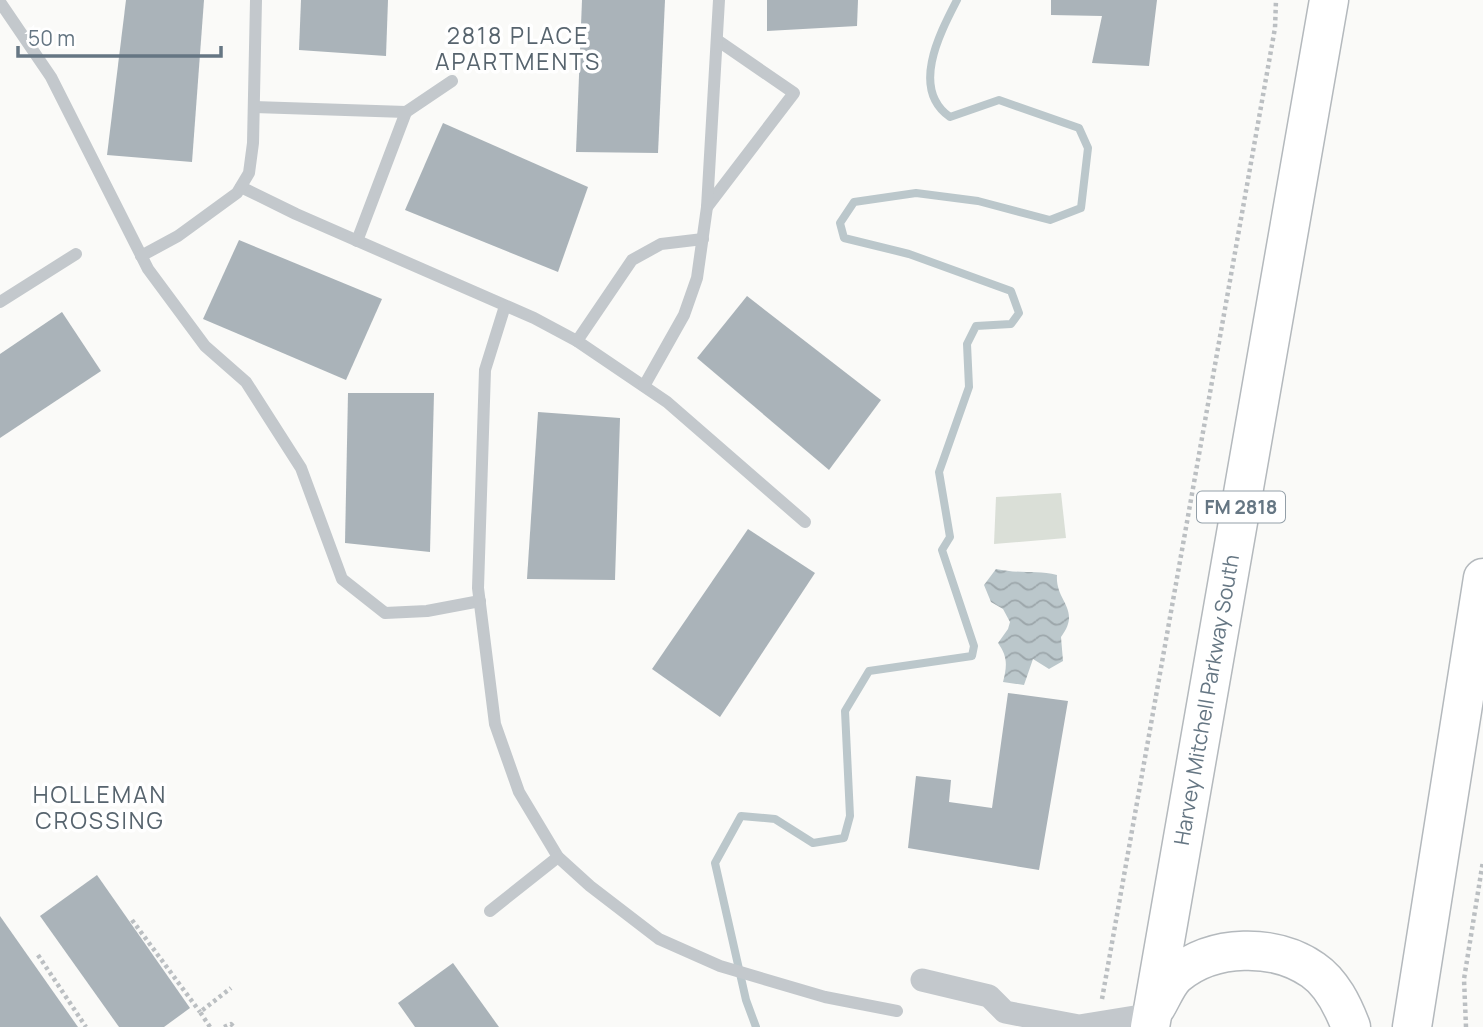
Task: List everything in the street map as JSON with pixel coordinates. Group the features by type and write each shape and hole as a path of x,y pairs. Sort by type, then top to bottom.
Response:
{"highway":[{"name":"Harvey Mitchell Parkway South","path":"1151,1020 1329,0"},
{"path":"1412,1027 1483,578"},
{"path":"1151,1020 1175,976 1210,956 1252,950 1281,955 1314,970 1341,1001 1351,1027"}],"street":[{"path":"922,980 989,996 1005,1012 1079,1026 1151,1020"}],"lane":[{"path":"141,256 178,236 237,193 249,173 253,144 256,0"},
{"path":"644,386 684,315 697,278 707,207 719,0"},
{"path":"0,2 51,77 148,270 205,346 246,382 301,468 342,579 385,613 427,611 480,601"},
{"path":"707,207 794,93 717,40"},
{"path":"357,241 407,112 452,81"},
{"path":"254,107 407,112"},
{"path":"241,187 534,318 577,341 667,402 805,522"},
{"path":"577,341 632,260 661,244 703,239"},
{"path":"0,302 76,254"},
{"path":"505,306 485,370 478,588 495,724 519,792 558,857 590,886 659,939 720,966 825,997 897,1011"},
{"path":"490,911 558,857"}],"path":[{"path":"1097,1024 1275,28 1276,0"},
{"path":"1466,1027 1464,979 1483,861"},
{"path":"132,919 210,1027"},
{"path":"38,955 86,1027"},
{"path":"200,1012 232,988"},
{"path":"224,1027 231,1024 234,1027"}],"shaded area":[{"path":"1061,493 1066,538 994,544 996,497"}],"water":[{"path":"996,569 1057,575 1057,584 1068,612 1067,627 1061,637 1063,661 1049,669 1033,659 1024,685 1003,682 1006,662 998,643 1010,622 1003,609 991,602 984,585"}],"building":[{"path":"126,0 204,0 192,162 107,155"},
{"path":"301,0 388,0 386,56 299,50"},
{"path":"582,0 665,0 658,153 576,152"},
{"path":"767,0 858,0 857,26 767,31"},
{"path":"1051,0 1157,0 1149,66 1092,63 1102,16 1051,15"},
{"path":"443,123 588,187 558,272 405,210"},
{"path":"239,240 382,299 346,380 203,319"},
{"path":"747,296 881,400 829,470 697,358"},
{"path":"62,312 101,371 0,438 0,354"},
{"path":"348,393 434,393 430,552 345,543"},
{"path":"538,412 620,418 615,580 527,579"},
{"path":"748,529 815,573 720,717 652,669"},
{"path":"1008,693 1068,701 1039,870 908,848 916,776 951,780 949,802 992,808"},
{"path":"97,875 190,1008 164,1027 119,1027 40,916"},
{"path":"0,916 78,1027 0,1027"},
{"path":"453,963 499,1027 415,1027 398,1003"}],"waterway":[{"path":"756,1027 746,1000 715,863 741,816 775,819 813,843 844,838 850,816 845,711 869,671 972,656 974,646 942,550 950,537 939,472 969,387 967,344 976,326 1011,324 1019,313 1011,291 909,254 844,238 840,223 854,202 916,193 978,201 1050,220 1081,208 1088,148 1079,128 999,100 950,117 938,105 932,92 932,60 943,28 957,0"}],"district":[{"name":"2818 PLACE APARTMENTS","path":"518,49"},
{"name":"HOLLEMAN CROSSING","path":"100,808"}]}
